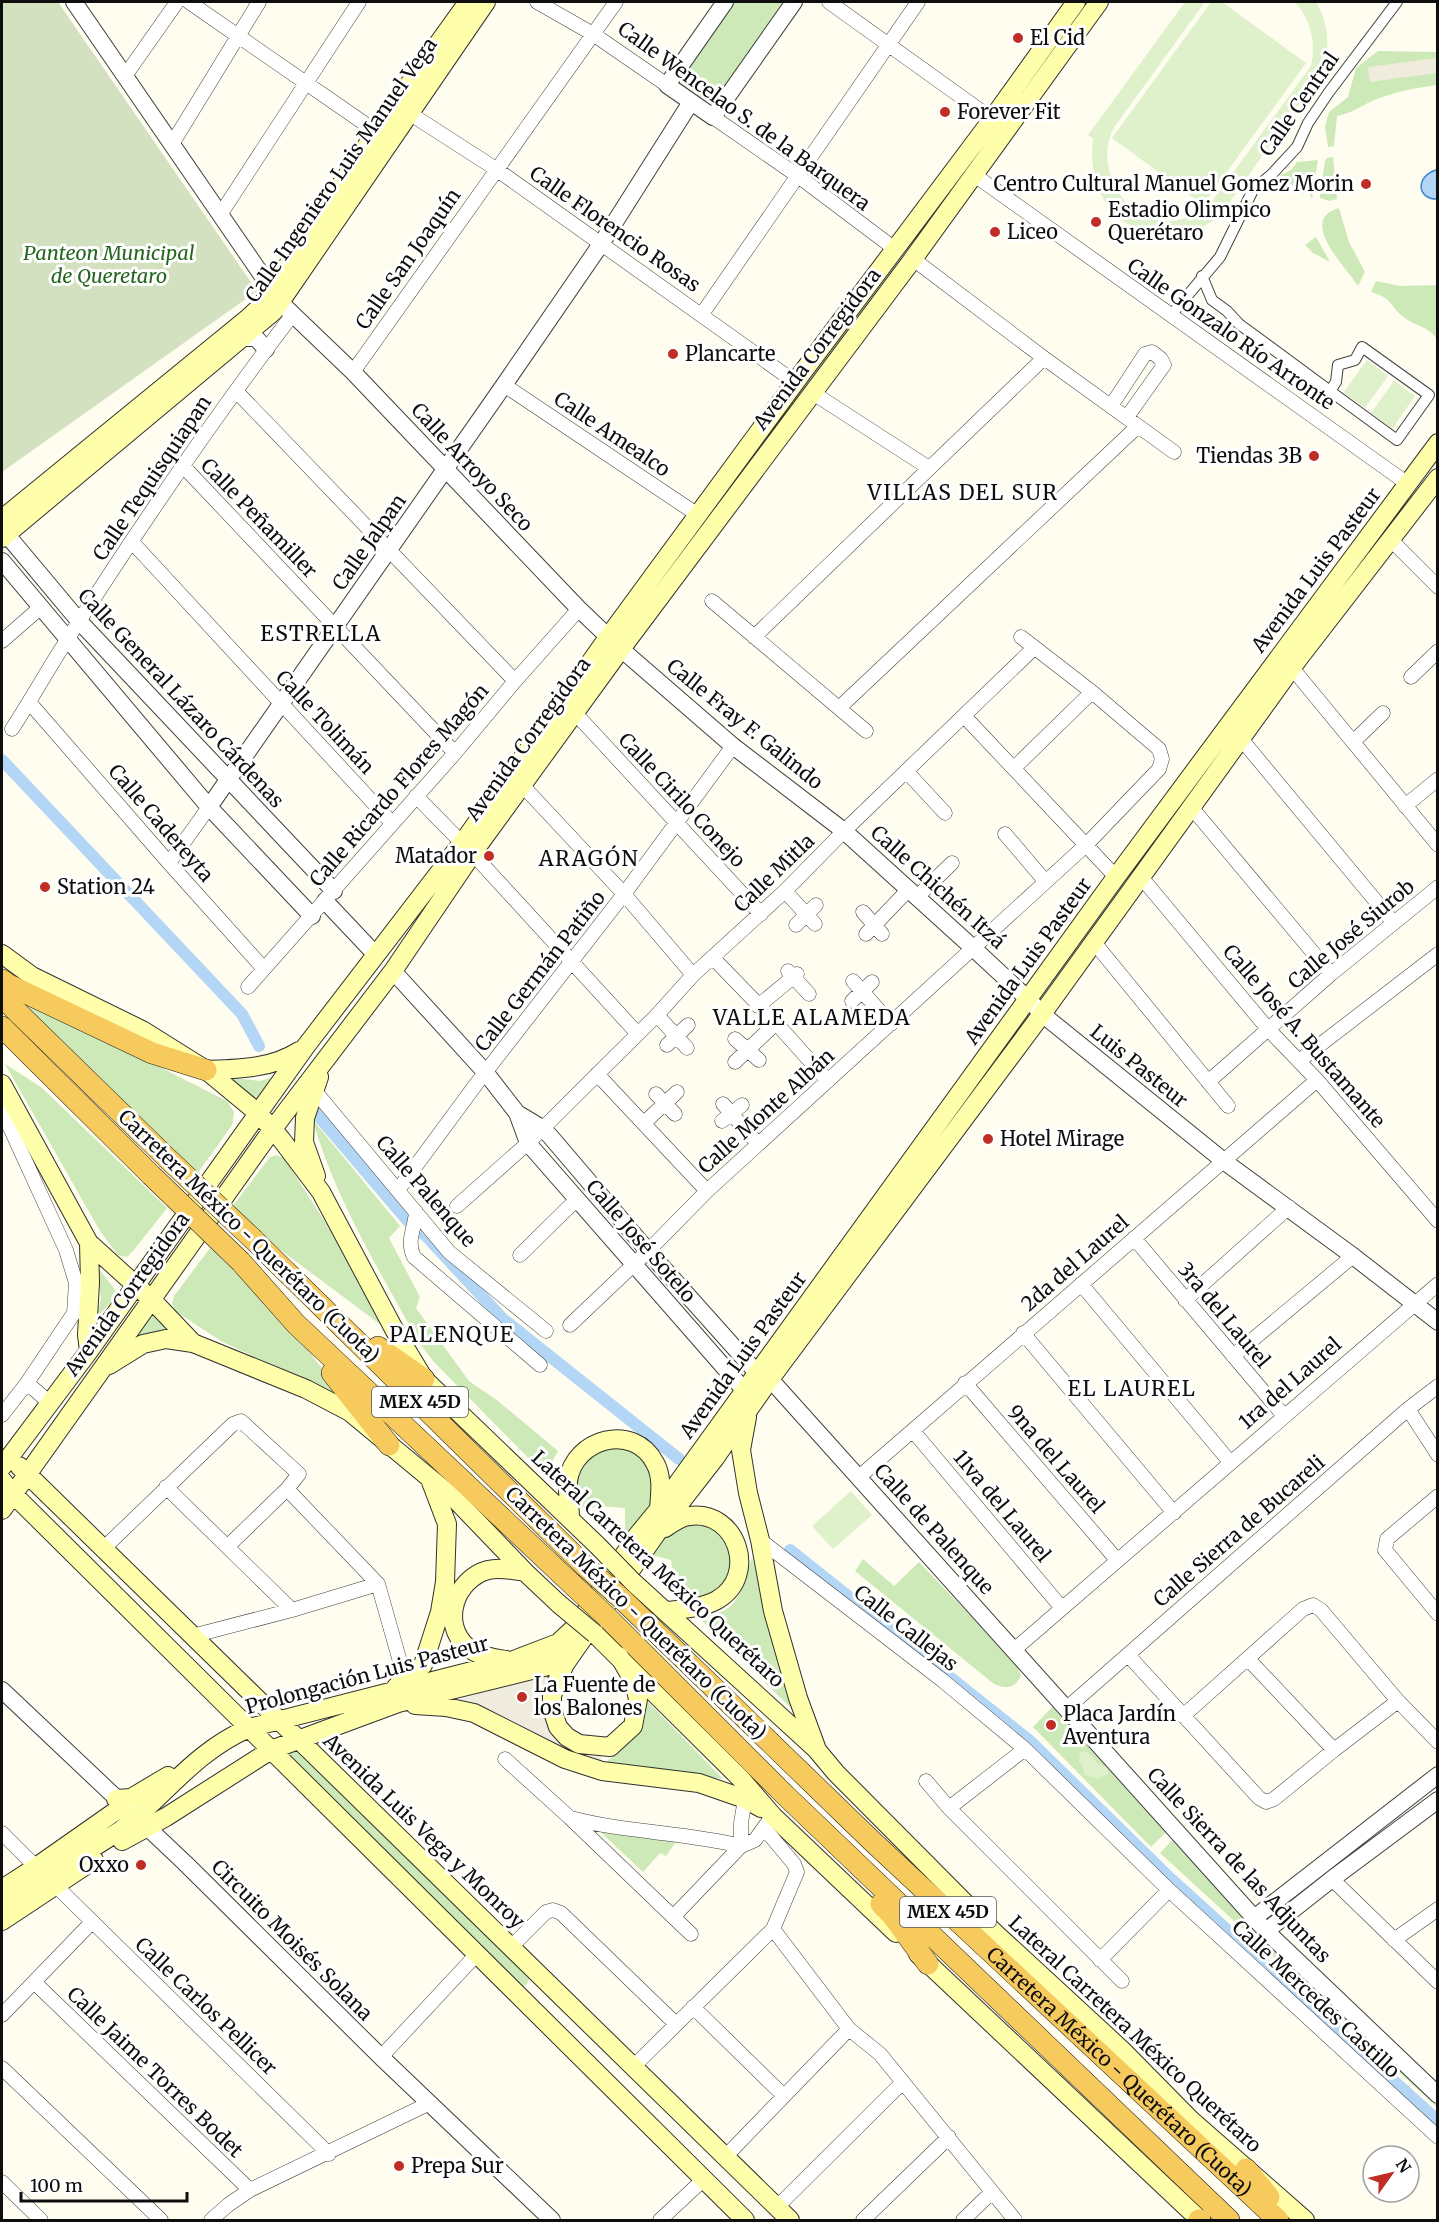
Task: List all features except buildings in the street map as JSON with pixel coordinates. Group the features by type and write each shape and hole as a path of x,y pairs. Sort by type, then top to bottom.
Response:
{"highway":[{"path":"2,980 152,1053 206,1070"},
{"name":"Carretera México - Querétaro (Cuota)","path":"2,997 336,1319 585,1566 628,1590 872,1841 1278,2220"},
{"name":"Carretera México - Querétaro (Cuota)","path":"2,1027 240,1262 296,1324 574,1586 601,1626 784,1794 1229,2220"},
{"path":"2,1046 47,1070"},
{"path":"336,1319 424,1379"},
{"path":"296,1324 389,1444"},
{"path":"784,1794 833,1856 892,1915 928,1964"},
{"path":"1246,2169 1289,2220"}],"main road":[{"name":"Calle Ingeniero Luis Manuel Vega","path":"400,115 468,2"},
{"name":"Calle Ingeniero Luis Manuel Vega","path":"3,530 244,338 282,303 383,136 486,2"},
{"name":"Avenida Corregidora","path":"2,1510 7,1486 27,1474 272,1130 393,971 467,848 615,642 698,515 1076,2"},
{"name":"Avenida Corregidora","path":"4,1457 50,1403 89,1351 306,1046 376,955 522,785 574,713 615,642 813,393 1099,2"},
{"name":"Calle Ingeniero Luis Manuel Vega","path":"3,530 247,319 282,303"},
{"name":"Avenida Luis Pasteur","path":"656,1534 748,1412 763,1376 1116,877 1327,608 1437,443"},
{"name":"Avenida Luis Pasteur","path":"1327,608 1391,540 1437,478"},
{"name":"Avenida Luis Pasteur","path":"659,1509 744,1390 763,1376 1042,1014 1093,941 1242,740 1283,666"},
{"name":"Lateral Carretera México Querétaro","path":"2,954 32,976 142,1030 206,1070 258,1113 321,1192 424,1379 598,1546 628,1590 667,1611 816,1749 836,1773 995,1933 1246,2169 1305,2220"},
{"path":"206,1070 248,1069 280,1061 306,1046"},
{"path":"321,1192 304,1142 305,1118 324,1064"},
{"path":"2,1084 89,1243 151,1299 193,1343"},
{"path":"89,1243 90,1284 87,1335 89,1351"},
{"path":"100,1370 143,1344 166,1339 193,1343 326,1398 350,1412 456,1499 525,1572 559,1604 601,1626 634,1682 638,1699 633,1726 610,1747 589,1747 579,1744 567,1737 558,1727 552,1709 552,1696 557,1681 575,1650"},
{"path":"748,1412 741,1450 742,1469 760,1540 773,1611 798,1698 816,1749"},
{"path":"570,1518 568,1481 572,1470 587,1449 596,1442 610,1438 624,1439 636,1445 655,1462 659,1475 659,1509"},
{"name":"Avenida Luis Vega y Monroy","path":"4,1457 27,1474 783,2214"},
{"path":"393,1698 423,1665 440,1612 445,1582 447,1524 431,1480"},
{"path":"7,1486 745,2220"},
{"name":"Prolongación Luis Pasteur","path":"130,1812 166,1817 271,1750 393,1698 511,1661 558,1643 573,1629 636,1537 659,1509"},
{"path":"656,1534 677,1520 700,1515 724,1526 733,1536 740,1562 733,1586 716,1601 667,1611"},
{"name":"Prolongación Luis Pasteur","path":"2,1889 157,1795 202,1755 249,1728 548,1665 575,1650 656,1534"},
{"path":"511,1661 486,1656 468,1647 460,1638 453,1623 453,1604 462,1587 474,1576 488,1570 506,1569 525,1572"},
{"path":"145,1624 160,1605"},
{"path":"619,1656 741,1779 769,1822"},
{"path":"393,1698 474,1713 565,1760 602,1771 699,1783 745,1799 928,1964 1199,2220"},
{"path":"130,1812 131,1798 202,1755"},
{"name":"Prolongación Luis Pasteur","path":"2,1921 123,1840 130,1812"},
{"name":"Prolongación Luis Pasteur","path":"2,1905 121,1830 130,1812"},
{"path":"521,1998 541,1977"},
{"path":"665,2141 686,2118"}],"street":[{"name":"Calle Arroyo Seco","path":"74,2 282,303 446,468 579,609 615,642"},
{"path":"125,76 177,2"},
{"path":"189,2 383,136"},
{"path":"172,144 259,2"},
{"path":"220,215 359,2"},
{"name":"Calle Wencelao S. de la Barquera","path":"537,2 593,34 692,102 798,176 895,249"},
{"name":"Calle San Joaquín","path":"352,372 616,2"},
{"path":"667,85 725,2"},
{"path":"713,117 794,2"},
{"path":"829,2 992,119"},
{"path":"702,314 918,2"},
{"name":"Calle Central","path":"1171,315 1220,257 1253,190 1272,174 1297,147 1308,123 1397,2"},
{"name":"Calle Jalpan","path":"169,863 390,551 601,244 692,102"},
{"name":"Calle Florencio Rosas","path":"400,115 496,169 795,382"},
{"name":"Calle Gonzalo Río Arronte","path":"973,174 1408,484"},
{"path":"913,258 1044,358 1174,452"},
{"path":"1202,276 1212,300 1239,324 1333,386 1397,440 1429,395 1362,347 1355,360 1333,386"},
{"name":"Calle Tequisquiapan","path":"12,729 79,621 266,349 282,303"},
{"path":"244,338 256,338 266,349"},
{"path":"839,708 1132,422 1164,365 1161,359 1152,352 1145,354 1111,406"},
{"path":"754,637 1044,358"},
{"name":"Calle Amealco","path":"504,385 698,515"},
{"path":"236,391 514,681"},
{"path":"813,393 929,468"},
{"name":"Calle Peñamiller","path":"184,467 455,753"},
{"name":"Calle General Lázaro Cárdenas","path":"3,530 79,621 228,779 329,896 376,955"},
{"path":"1391,540 1437,587"},
{"name":"Calle Tolimán","path":"132,542 392,823"},
{"path":"2,561 209,807 312,916"},
{"path":"712,601 866,731"},
{"path":"2,641 40,608"},
{"name":"Calle Ricardo Flores Magón","path":"248,987 579,609"},
{"path":"1014,768 1092,692 1021,637"},
{"name":"Calle Fray F. Galindo","path":"615,642 733,746 844,831"},
{"name":"Calle Mitla","path":"457,1206 528,1143 657,1015 693,975 785,891 1034,648"},
{"path":"1411,676 1437,651"},
{"path":"1283,666 1353,742 1437,845"},
{"name":"Calle Monte Albán","path":"570,1325 707,1191 1086,845 1159,769 1162,759 1159,749 1092,692"},
{"name":"Calle Cadereyta","path":"29,702 264,969"},
{"name":"Calle Cirilo Conejo","path":"574,713 761,914"},
{"path":"1353,742 1383,713"},
{"path":"965,717 1116,877"},
{"path":"1242,740 1394,923"},
{"name":"Calle Germán Patiño","path":"398,1190 624,894 733,746"},
{"path":"907,772 945,813"},
{"path":"1405,806 1437,779"},
{"path":"522,785 624,894 693,975"},
{"path":"416,796 467,848 637,1033"},
{"path":"1192,808 1331,974"},
{"name":"Calle Chichén Itzá","path":"844,831 1029,1000"},
{"path":"1005,834 1045,881"},
{"path":"863,912 874,931 913,893 952,863"},
{"name":"Calle José A. Bustamante","path":"1141,877 1268,1029 1317,1080 1397,1171 1437,1221"},
{"name":"Calle José Siurob","path":"1208,1082 1331,974 1437,887"},
{"path":"785,891 808,917"},
{"path":"1093,941 1227,1106"},
{"path":"1299,1061 1437,954"},
{"path":"713,958 828,1081"},
{"name":"Calle José Sotelo","path":"393,971 486,1073 517,1113 528,1143 744,1390"},
{"path":"758,1006 792,974 809,994"},
{"path":"852,981 891,1024"},
{"name":"Luis Pasteur","path":"1029,1000 1042,1014 1225,1162"},
{"path":"657,1015 672,1041 687,1048"},
{"path":"735,1062 776,1023"},
{"path":"672,1041 688,1025"},
{"path":"735,1039 759,1060"},
{"path":"597,1074 707,1191"},
{"name":"2da del Laurel","path":"859,1477 1317,1080"},
{"name":"Calle Palenque","path":"314,1090 448,1252 546,1330"},
{"path":"644,1123 676,1092"},
{"path":"2,1110 66,1250 76,1283 74,1313 27,1383 2,1415"},
{"path":"730,1111 758,1144"},
{"name":"Calle José Sotelo","path":"517,1113 542,1128 648,1251 763,1376"},
{"path":"1225,1162 1353,1256 1437,1322"},
{"path":"520,1255 576,1200"},
{"path":"1185,1300 1289,1208"},
{"path":"416,1216 410,1240 410,1248 414,1257 540,1365"},
{"name":"3ra del Laurel","path":"1134,1238 1284,1416"},
{"path":"1233,1356 1353,1256"},
{"path":"1081,1284 1230,1462"},
{"name":"1ra del Laurel","path":"1015,1649 1437,1284"},
{"path":"1023,1333 1174,1513"},
{"name":"Calle de Palenque","path":"763,1376 859,1477 1067,1708"},
{"path":"27,1383 50,1403"},
{"name":"9na del Laurel","path":"966,1383 1117,1560"},
{"name":"Calle Sierra de Bucareli","path":"1067,1708 1437,1386"},
{"path":"1408,1409 1437,1455"},
{"path":"103,1549 166,1487 238,1421 241,1421 298,1474 286,1489 228,1546"},
{"name":"11va del Laurel","path":"913,1431 1061,1607"},
{"path":"166,1487 292,1610"},
{"path":"286,1489 378,1584 399,1658"},
{"path":"1437,1496 1387,1539 1385,1550 1437,1614"},
{"name":"Calle Callejas","path":"760,1540 933,1673 1025,1749 1169,1890"},
{"path":"192,1636 292,1610 378,1584"},
{"path":"1184,1716 1303,1609 1312,1605 1321,1610 1398,1701 1437,1742"},
{"path":"1128,1655 1259,1798 1266,1802 1274,1799 1398,1701"},
{"path":"1248,1659 1334,1750"},
{"name":"Circuito Moisés Solana","path":"2,1690 552,2220"},
{"name":"Calle Sierra de las Adjuntas","path":"1067,1708 1266,1931 1437,2096"},
{"path":"949,1808 1025,1749"},
{"path":"505,1759 691,1934"},
{"path":"1254,1918 1437,1775"},
{"path":"926,1781 949,1808 1122,1981"},
{"path":"741,1846 741,1824 745,1799"},
{"path":"1266,1931 1437,1800"},
{"path":"569,1817 596,1824 716,1840 741,1846"},
{"path":"633,2067 773,1929 797,1872 769,1822 755,1839 741,1846 673,1917"},
{"path":"2,1833 36,1867"},
{"path":"1332,1879 1437,1982"},
{"name":"Calle Carlos Pellicer","path":"56,1886 329,2154"},
{"path":"1100,1960 1169,1890"},
{"name":"Calle Mercedes Castillo","path":"1169,1890 1437,2137"},
{"path":"1394,1940 1437,1909"},
{"path":"510,1948 546,1912 553,1910 561,1913 676,2025"},
{"path":"2,2015 92,1922"},
{"path":"773,1929 849,2029 880,2054 1015,2220"},
{"path":"381,2057 477,1954"},
{"name":"Calle Jaime Torres Bodet","path":"34,1982 250,2190"},
{"path":"693,2007 783,2095"},
{"path":"725,2157 849,2029"},
{"path":"2,2068 161,2220"},
{"path":"783,2214 903,2082"},
{"path":"211,2220 250,2190 329,2154 430,2103"},
{"path":"863,2220 949,2137"},
{"path":"660,2220 704,2179"},
{"path":"2,2182 41,2220"},
{"path":"963,2220 992,2192"}],"green space":[{"name":"Panteon Municipal de Queretaro","path":"2,2 58,2 257,291 2,472"},
{"path":"728,2 787,2 712,110 673,84"},
{"path":"1185,2 1205,2 1115,126 1109,143 1108,160 1112,178 1120,194 1131,207 1146,217 1163,221 1186,218 1213,200 1311,66 1313,48 1311,32 1305,16 1295,2 1316,2 1326,27 1327,52 1323,70 1222,213 1207,225 1196,229 1177,233 1156,233 1138,229 1122,221 1110,209 1095,177 1092,158 1093,138 1088,135"},
{"path":"1211,2 1222,2 1306,63 1203,205 1112,138"},
{"path":"1378,51 1437,52 1437,85 1388,95 1337,116 1334,146 1328,147 1325,127 1329,112 1348,97 1356,68"},
{"path":"1333,157 1337,199 1329,201 1320,198 1320,195 1325,161"},
{"path":"1318,160 1312,199 1308,191 1303,194 1288,183 1270,181 1291,170 1297,162"},
{"path":"1339,208 1349,242 1365,272 1358,286 1336,257 1323,233 1322,223 1327,214"},
{"path":"1316,237 1330,262 1313,253 1305,245"},
{"path":"1376,281 1400,286 1437,285 1437,339 1426,329 1405,318 1384,297 1371,292"},
{"path":"1367,360 1388,376 1365,408 1343,393"},
{"path":"1394,381 1415,396 1392,429 1371,413"},
{"path":"13,993 227,1101 234,1112 232,1125 197,1174"},
{"path":"5,1064 41,1087 167,1208 127,1257 118,1255 100,1231"},
{"path":"220,1076 260,1081 273,1077 253,1105"},
{"path":"313,1120 400,1226 389,1238 420,1297 416,1308 469,1381 498,1401 558,1451 545,1475 433,1361 418,1341 345,1205"},
{"path":"276,1155 284,1158 327,1225 389,1331 274,1245 232,1207 270,1157"},
{"path":"210,1248 287,1321 345,1400 221,1341 175,1311 172,1303 174,1296"},
{"path":"97,1266 118,1294 96,1319 101,1299"},
{"path":"151,1308 174,1334 128,1342"},
{"path":"636,1445 660,1490 636,1537 625,1532 625,1508 599,1506 585,1510 569,1495 587,1449"},
{"path":"851,1491 872,1515 833,1549 812,1526"},
{"path":"692,1525 715,1529 726,1540 730,1556 730,1578 711,1593 699,1597 676,1591 671,1560 647,1554 673,1532"},
{"path":"752,1557 795,1712 695,1614 709,1615 729,1608 741,1592"},
{"path":"863,1559 894,1586 919,1562 1016,1663 1021,1676 1016,1683 1009,1687 994,1684 855,1571"},
{"path":"1033,1677 1171,1827 1151,1847 1033,1727 1053,1706 1031,1683"},
{"path":"647,1701 723,1779 606,1762 633,1736"},
{"path":"298,1746 529,1979 527,1984 521,1987 285,1751"},
{"path":"1084,1751 1091,1755 1098,1764 1108,1768 1108,1774 1098,1779 1084,1775 1083,1766 1079,1762 1080,1753"},
{"path":"595,1827 680,1836 666,1856 660,1853 643,1872"},
{"path":"1177,1835 1302,1974 1437,2107 1160,1853"}],"shaded area":[{"path":"1437,58 1437,73 1370,82 1368,67"},
{"path":"560,1669 557,1739 568,1749 579,1754 601,1756 603,1766 448,1703"}],"water":[{"path":"1436,170 1437,199 1425,195 1421,187 1425,177"}],"waterway":[{"path":"2,760 242,1014 259,1046"},
{"path":"316,1113 408,1221 427,1237 503,1319 679,1459"},
{"path":"790,1550 1030,1741 1171,1879 1438,2121"}],"place":[{"name":"El Cid","path":"1018,38"},
{"name":"Forever Fit","path":"945,112"},
{"name":"Centro Cultural Manuel Gomez Morin","path":"1366,184"},
{"name":"Estadio Olimpico Querétaro","path":"1096,222"},
{"name":"Liceo","path":"995,232"},
{"name":"Plancarte","path":"673,354"},
{"name":"Tiendas 3B","path":"1314,456"},
{"name":"Matador","path":"489,856"},
{"name":"Station 24","path":"45,887"},
{"name":"Hotel Mirage","path":"988,1139"},
{"name":"La Fuente de los Balones","path":"522,1697"},
{"name":"Placa Jardín Aventura","path":"1051,1725"},
{"name":"Oxxo","path":"141,1865"},
{"name":"Prepa Sur","path":"399,2166"}],"district":[{"name":"VILLAS DEL SUR","path":"963,493"},
{"name":"ESTRELLA","path":"321,634"},
{"name":"ARAGÓN","path":"589,859"},
{"name":"VALLE ALAMEDA","path":"812,1018"},
{"name":"PALENQUE","path":"452,1335"},
{"name":"EL LAUREL","path":"1132,1389"}]}
